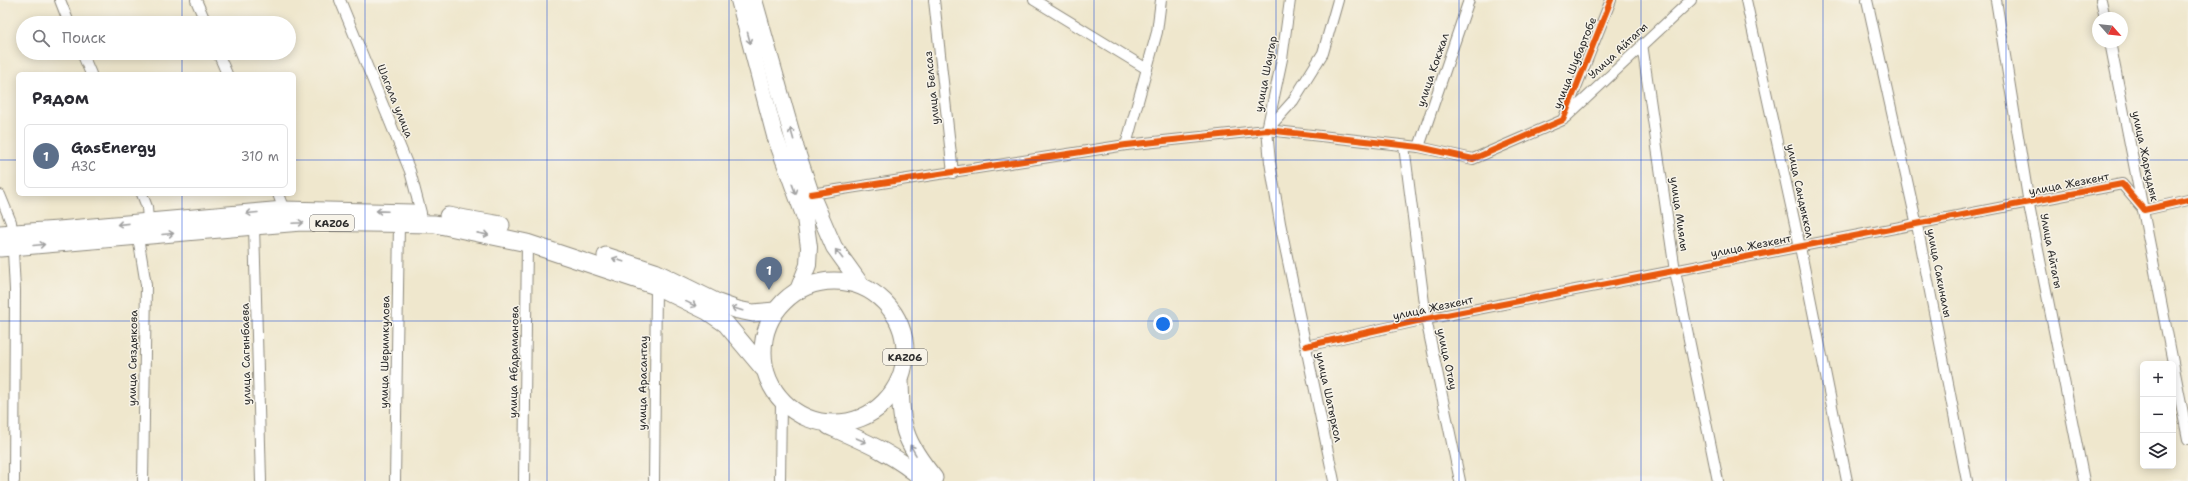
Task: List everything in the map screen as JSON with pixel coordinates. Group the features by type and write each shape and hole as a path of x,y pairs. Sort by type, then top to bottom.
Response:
{"highway":[{"name":"KАZ06","path":"6,240 59,230 284,210 421,213 472,219 518,229 655,272 718,303 738,310 754,313 775,311"},
{"name":"KАZ06","path":"6,240 138,236 301,222 435,224 527,243 656,286 707,311 726,324 764,368"},
{"name":"KАZ06","path":"925,481 913,470 870,444 825,424 801,417 781,402 770,386 764,368 762,348 766,328 775,311 798,290 818,282 840,281 862,286 881,298 895,315 904,335 905,358 900,379 902,425 912,448 936,481"},
{"name":"KАZ06","path":"825,424 848,423 870,414 888,399 900,379"}],"main road":[{"path":"739,0 775,136 805,218 809,247 808,265 798,290"},
{"path":"754,0 796,149 811,194 834,247 862,286"}],"street":[{"path":"60,0 66,16"},
{"path":"196,0 203,16"},
{"name":"Шагала улица","path":"340,0 410,171 421,213"},
{"name":"улица Белсаз","path":"934,0 953,173"},
{"path":"1034,0 1147,69"},
{"path":"1126,145 1157,32 1161,0"},
{"name":"улица Шаугар","path":"1280,223 1270,162 1267,130 1282,59 1290,0"},
{"path":"1267,130 1293,101 1323,53 1338,0"},
{"name":"улица Кокжал","path":"1419,147 1469,0"},
{"name":"улица Шубартобе","path":"811,194 1126,145 1267,130 1419,147 1473,159 1563,120 1610,0"},
{"name":"Улица Айтагы","path":"1563,120 1642,44 1691,0"},
{"name":"улица Сандыккол","path":"1746,0 1800,247 1847,481"},
{"name":"улица Сакиналы","path":"1867,0 1917,224 1967,481"},
{"name":"Улица Айтагы","path":"1996,0 2029,202 2084,481"},
{"path":"2101,0 2104,12"},
{"name":"улица Миялы","path":"1642,44 1676,271 1718,481"},
{"name":"улица Жаркудык","path":"2111,48 2188,439"},
{"path":"85,60 90,72"},
{"path":"221,60 226,72"},
{"name":"улица Отау","path":"1404,146 1426,319 1460,481"},
{"name":"улица Жезкент","path":"1306,346 1426,319 2122,184 2144,210"},
{"path":"0,195 11,222 6,240 15,290 14,481"},
{"path":"143,196 147,207 148,221"},
{"path":"279,196 284,210"},
{"path":"2144,210 2188,200"},
{"name":"улица Шатыркол","path":"1280,223 1334,481"},
{"name":"улица Шеримкулова","path":"395,481 399,224"},
{"name":"улица Сагынбаева","path":"254,226 261,481"},
{"name":"улица Сыздыкова","path":"138,236 146,285 143,481"},
{"name":"улица Абдраманова","path":"524,481 527,243"},
{"name":"улица Арасантау","path":"654,481 656,286"},
{"path":"780,481 781,402"}],"cycle path":[{"path":"811,194 1126,145 1267,130 1419,147 1473,159 1563,120 1611,0"},
{"path":"1306,346 1426,319 2122,184 2144,210 2188,200"}],"place":[{"name":"GasEnergy","path":"769,290"}]}
